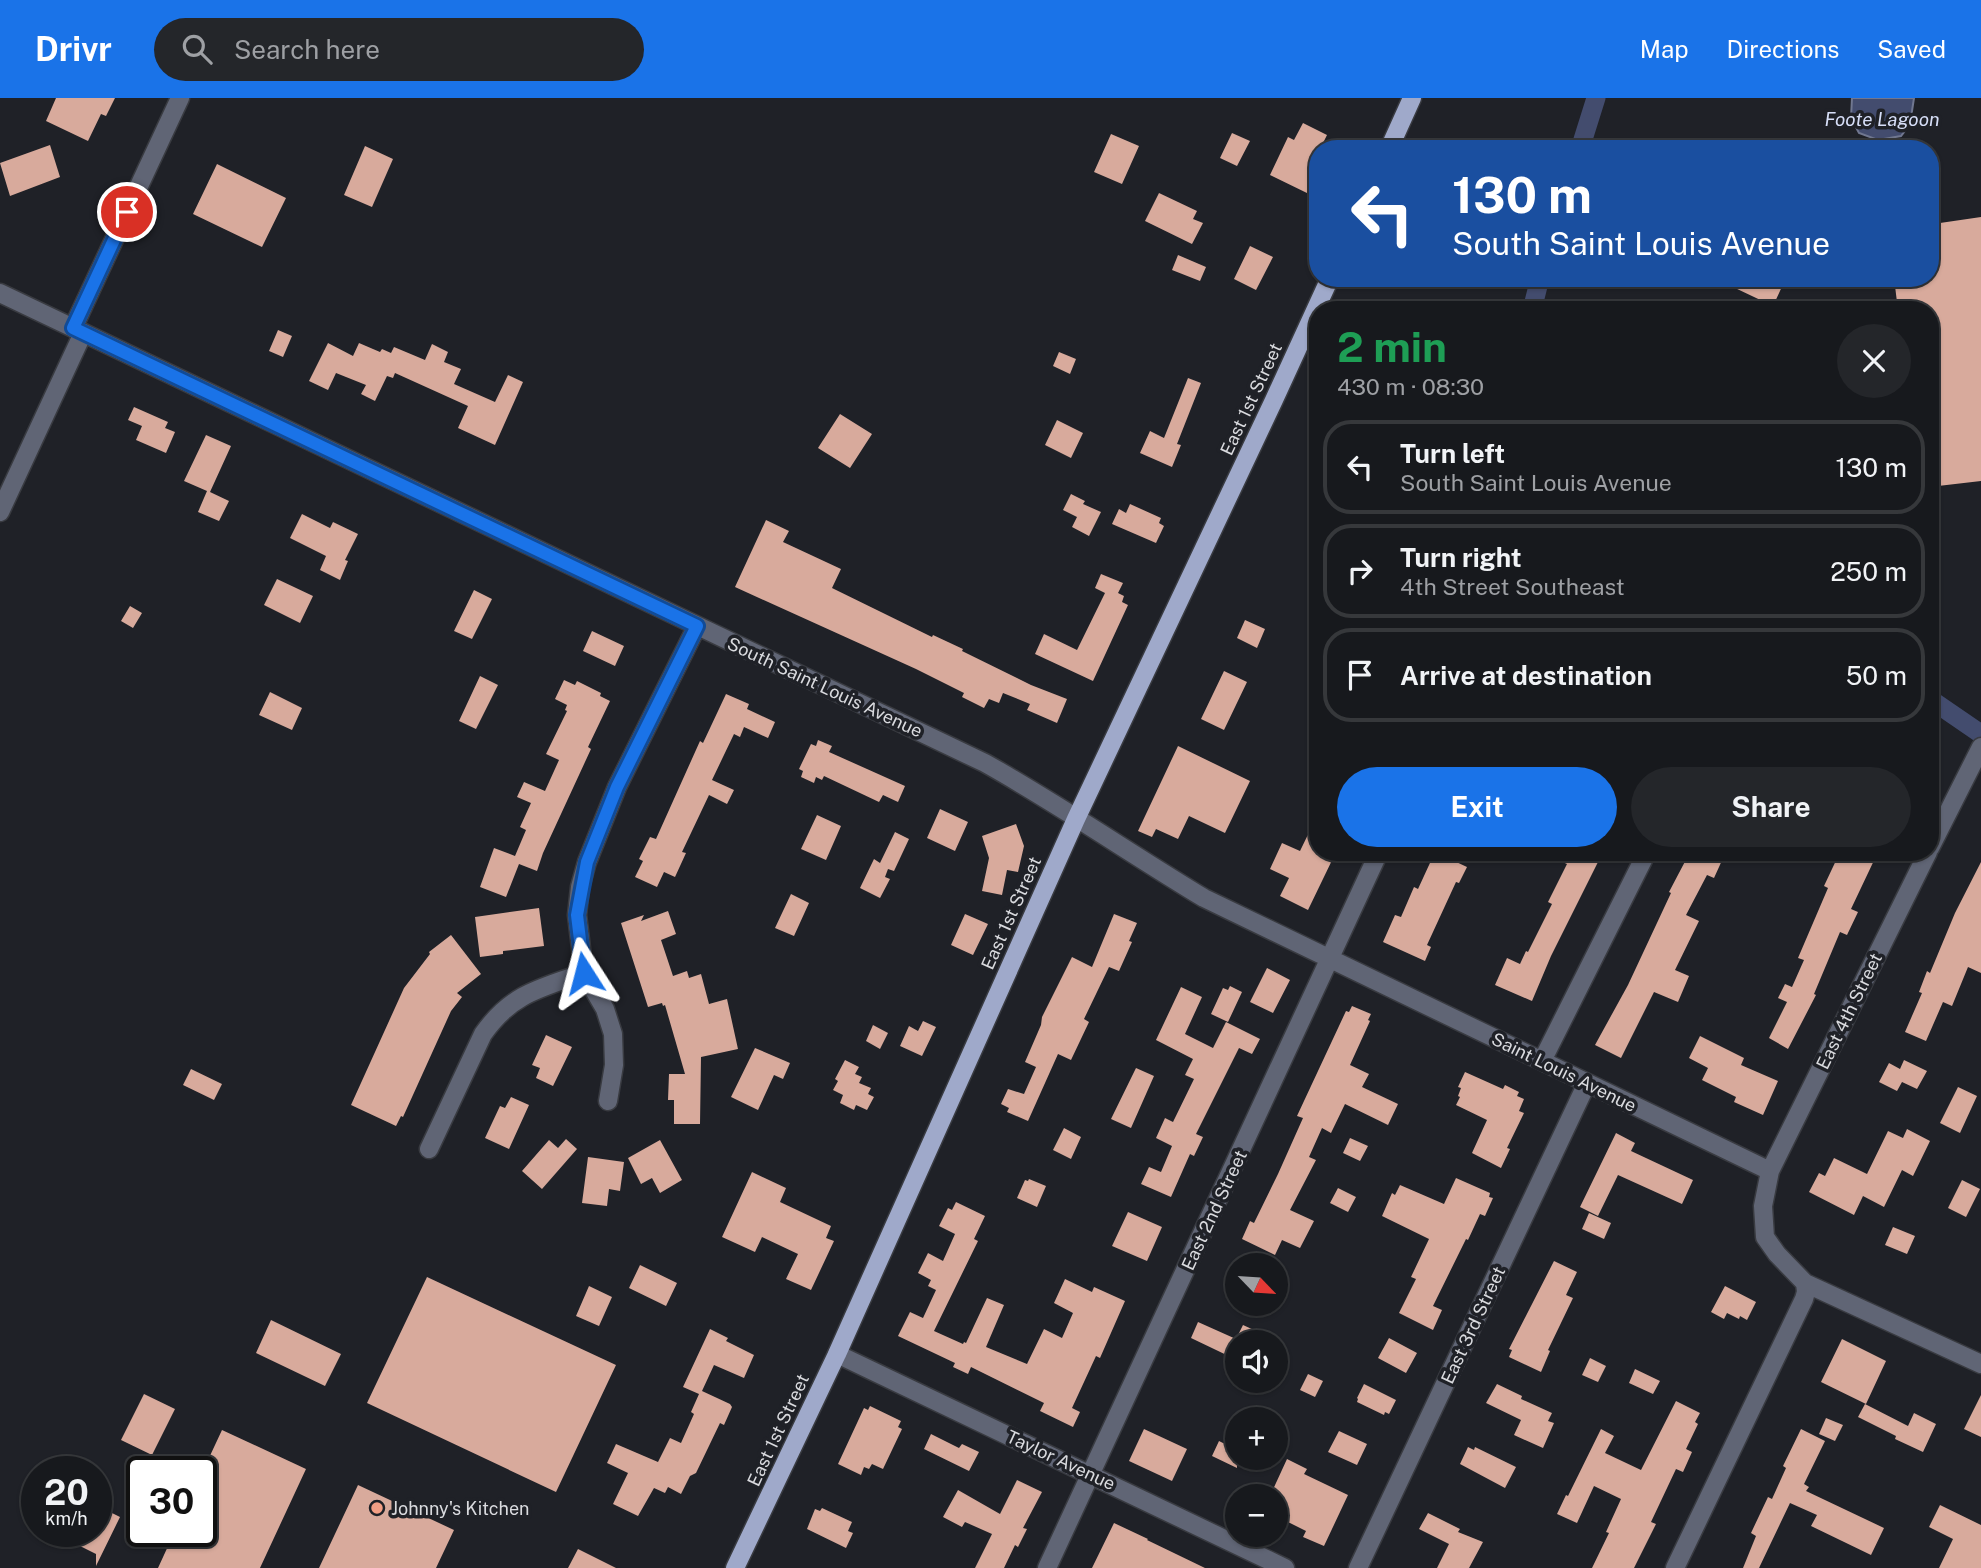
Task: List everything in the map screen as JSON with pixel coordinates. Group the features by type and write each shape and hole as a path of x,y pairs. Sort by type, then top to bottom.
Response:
{"main road":[{"path":"1393,140 1412,98"},
{"name":"East 1st Street","path":"735,1568 836,1354 1076,819 1309,324"}],"street":[{"path":"0,512 180,98"},
{"name":"South Saint Louis Avenue","path":"0,293 985,763 1076,819"},
{"path":"608,1101 614,1065 613,1034 605,1009 584,973 577,915 587,862 617,787 702,628"},
{"name":"East 4th Street","path":"1939,830 1979,750"},
{"name":"Saint Louis Avenue","path":"1076,819 1204,898 1770,1171"},
{"name":"East 2nd Street","path":"1047,1568 1375,861"},
{"path":"1542,1061 1642,861"},
{"name":"East 4th Street","path":"1770,1171 1924,861"},
{"path":"429,1149 483,1034 505,1007 542,987 584,973"},
{"name":"East 3rd Street","path":"1358,1568 1587,1083"},
{"path":"1770,1171 1763,1206 1765,1237 1805,1283 1981,1364"},
{"path":"1675,1568 1804,1299 1805,1283"},
{"name":"Taylor Avenue","path":"836,1354 1285,1568"}],"water":[{"name":"Foote Lagoon","path":"1852,98 1914,98 1910,124 1901,136 1878,140 1859,133 1851,118"}],"building":[{"path":"56,98 115,98 106,116 101,114 88,141 46,121"},
{"path":"1303,123 1327,135 1324,140 1309,140 1309,194 1270,175 1288,137 1294,140"},
{"path":"1232,133 1250,141 1237,166 1220,158"},
{"path":"1111,134 1139,146 1122,184 1094,172"},
{"path":"50,145 60,177 10,196 0,163"},
{"path":"365,146 393,159 372,207 344,195"},
{"path":"217,164 286,198 262,247 193,214"},
{"path":"1159,193 1197,211 1193,219 1203,223 1192,244 1145,221"},
{"path":"1981,217 1981,481 1939,486 1939,301 1897,301 1895,287 1939,287 1939,222"},
{"path":"1250,246 1273,257 1256,290 1234,279"},
{"path":"1178,255 1206,267 1200,281 1172,270"},
{"path":"1733,287 1782,287 1775,301 1762,301"},
{"path":"278,330 292,336 283,357 269,351"},
{"path":"328,343 353,356 359,343 380,352 382,349 391,353 394,347 425,360 432,344 448,352 444,362 461,369 454,384 495,402 508,375 523,382 495,445 458,428 468,406 395,373 393,378 387,376 375,401 361,394 366,385 336,373 328,390 309,381"},
{"path":"1059,352 1076,359 1070,374 1053,366"},
{"path":"1188,378 1201,383 1177,444 1181,445 1172,467 1140,453 1150,431 1164,438"},
{"path":"134,407 168,422 165,428 175,432 166,453 136,440 142,426 128,420"},
{"path":"840,414 872,434 850,468 818,448"},
{"path":"1057,420 1083,433 1071,458 1045,445"},
{"path":"206,435 231,446 210,492 229,501 219,521 198,512 207,491 184,481"},
{"path":"1071,494 1085,501 1083,504 1101,512 1089,536 1072,527 1077,517 1063,510"},
{"path":"1130,504 1161,518 1159,523 1164,526 1156,543 1112,524 1119,509 1126,513"},
{"path":"302,514 330,528 333,522 358,534 345,560 348,561 340,580 320,570 326,556 290,538"},
{"path":"766,520 789,531 783,542 841,569 832,588 932,637 933,635 963,649 962,651 1031,685 1067,699 1057,723 1027,710 1030,704 1003,693 999,703 989,699 984,708 962,697 964,693 916,669 735,587"},
{"path":"1101,574 1123,583 1118,593 1124,596 1122,602 1128,605 1093,681 1035,654 1044,634 1077,650 1105,593 1095,588"},
{"path":"277,579 313,596 300,623 264,605"},
{"path":"474,590 492,599 472,639 454,631"},
{"path":"130,606 142,613 133,628 121,621"},
{"path":"1245,620 1265,629 1257,648 1237,638"},
{"path":"592,631 624,646 615,666 583,651"},
{"path":"1224,671 1247,682 1224,730 1201,719"},
{"path":"480,676 498,685 476,729 459,721"},
{"path":"564,680 575,685 577,681 601,693 600,696 610,701 537,871 519,864 506,897 480,887 494,848 515,856 526,830 520,827 531,803 517,797 524,782 545,791 559,760 546,754 567,711 567,705 555,699"},
{"path":"270,692 302,708 292,730 259,715"},
{"path":"726,694 749,704 747,709 775,722 768,738 744,727 740,737 734,734 712,780 734,790 727,804 709,795 682,852 686,853 675,877 664,872 657,887 635,877 643,861 639,859 650,837 656,839 700,741 703,743"},
{"path":"818,740 832,746 829,752 905,786 898,802 883,795 879,802 824,776 822,780 816,777 814,783 801,777 803,771 799,769 811,744 816,746"},
{"path":"1178,746 1250,781 1225,833 1189,816 1178,839 1156,829 1152,837 1138,831"},
{"path":"940,809 968,822 955,851 927,838"},
{"path":"817,815 841,826 826,860 801,849"},
{"path":"1016,824 1024,846 1018,872 1007,870 1002,895 982,891 989,858 982,836"},
{"path":"895,832 909,839 894,871 888,869 885,877 890,879 880,898 860,888 874,859 880,863"},
{"path":"1309,832 1309,861 1332,861 1308,910 1280,896 1289,878 1270,869 1282,843 1300,851"},
{"path":"1431,861 1454,861 1467,867 1459,883 1456,882 1427,945 1431,947 1425,961 1383,942 1395,915 1401,917 1414,887 1418,889"},
{"path":"1560,861 1598,861 1551,956 1532,1001 1495,985 1507,958 1520,964 1526,951 1528,952 1552,904 1548,902 1567,864"},
{"path":"1685,861 1722,861 1714,878 1707,875 1686,915 1699,921 1675,970 1689,976 1678,1002 1654,992 1621,1058 1595,1045 1628,985 1671,893 1669,892"},
{"path":"1836,861 1874,861 1851,909 1858,912 1847,935 1840,932 1814,994 1816,995 1788,1049 1769,1038 1787,1002 1778,998 1785,984 1792,987 1804,960 1798,958 1828,888 1824,886"},
{"path":"1981,862 1981,973 1968,967 1952,1006 1943,1002 1926,1041 1905,1032 1922,993 1919,992 1927,971 1930,973 1955,913"},
{"path":"791,894 809,903 794,936 775,928"},
{"path":"539,908 544,946 480,957 475,917"},
{"path":"668,911 676,934 661,940 673,976 687,971 689,978 701,974 709,1004 727,999 738,1049 701,1057 700,1124 674,1124 674,1100 668,1100 669,1074 685,1074 665,1005 662,1003 648,1007 621,923 644,915 641,921"},
{"path":"965,914 988,924 973,955 951,945"},
{"path":"1114,914 1137,923 1129,941 1132,942 1119,971 1109,967 1084,1019 1089,1022 1071,1060 1058,1054 1028,1121 1007,1112 1009,1108 1001,1104 1008,1089 1024,1094 1036,1067 1025,1062 1042,1017 1072,957 1092,967"},
{"path":"451,935 481,974 457,993 462,997 451,1011 403,1117 401,1116 396,1126 351,1105 404,988 429,952"},
{"path":"1267,968 1290,980 1273,1013 1250,1002"},
{"path":"1230,986 1242,992 1228,1022 1211,1014 1223,988 1228,990"},
{"path":"1181,987 1202,997 1185,1034 1213,1048 1226,1022 1260,1039 1252,1054 1239,1048 1196,1134 1203,1137 1194,1156 1190,1154 1171,1197 1141,1184 1149,1167 1161,1172 1172,1146 1156,1138 1165,1118 1173,1122 1194,1079 1185,1075 1193,1059 1156,1040"},
{"path":"1352,1006 1371,1014 1350,1065 1369,1074 1362,1087 1398,1104 1388,1125 1345,1104 1331,1133 1322,1128 1309,1157 1316,1160 1290,1210 1314,1221 1300,1248 1282,1240 1276,1253 1271,1253 1242,1239 1250,1221 1254,1223 1278,1174 1303,1118 1297,1116 1346,1011 1349,1012"},
{"path":"923,1021 936,1027 922,1056 900,1046 909,1026 918,1031"},
{"path":"873,1025 888,1033 880,1049 866,1041"},
{"path":"546,1035 572,1047 553,1086 536,1078 540,1068 532,1065"},
{"path":"1700,1036 1744,1058 1741,1065 1778,1081 1763,1115 1734,1102 1736,1097 1702,1080 1708,1068 1689,1058"},
{"path":"755,1048 790,1063 783,1079 774,1075 758,1110 731,1097"},
{"path":"845,1060 859,1067 855,1074 862,1077 859,1083 871,1088 868,1094 874,1097 867,1110 856,1105 854,1110 840,1103 843,1095 833,1090 838,1081 835,1079"},
{"path":"1904,1060 1927,1071 1917,1089 1902,1082 1897,1091 1879,1082 1889,1063 1900,1069"},
{"path":"1136,1068 1154,1076 1131,1128 1111,1119"},
{"path":"191,1069 222,1084 214,1100 183,1085"},
{"path":"1465,1072 1503,1089 1505,1085 1519,1092 1517,1096 1524,1099 1519,1111 1524,1113 1507,1148 1510,1149 1501,1168 1472,1153 1487,1120 1456,1105 1461,1088 1458,1087"},
{"path":"1958,1087 1977,1096 1960,1133 1940,1123"},
{"path":"511,1097 529,1105 509,1149 485,1138 500,1106 505,1108"},
{"path":"1064,1128 1081,1137 1071,1159 1053,1150"},
{"path":"1907,1129 1930,1141 1913,1176 1902,1170 1884,1207 1863,1196 1854,1215 1809,1192 1819,1173 1825,1176 1834,1158 1867,1174 1888,1131 1903,1138"},
{"path":"1616,1133 1635,1143 1631,1151 1693,1180 1682,1204 1618,1175 1598,1216 1580,1207"},
{"path":"1350,1138 1368,1146 1360,1161 1343,1153"},
{"path":"566,1139 577,1149 542,1189 522,1171 549,1140 558,1148"},
{"path":"660,1140 682,1180 660,1193 652,1178 641,1184 628,1158"},
{"path":"588,1157 624,1162 620,1191 609,1189 607,1206 582,1203"},
{"path":"752,1172 786,1188 780,1202 831,1226 826,1238 834,1241 811,1290 786,1279 798,1254 762,1237 755,1252 722,1237"},
{"path":"1456,1178 1490,1193 1489,1197 1493,1198 1485,1216 1480,1214 1468,1240 1466,1239 1433,1306 1442,1310 1433,1330 1399,1313 1416,1279 1411,1277 1429,1239 1382,1216 1392,1193 1395,1195 1400,1185 1444,1204"},
{"path":"1025,1180 1046,1186 1037,1207 1017,1198"},
{"path":"1962,1180 1980,1189 1966,1217 1948,1208"},
{"path":"1338,1188 1356,1197 1348,1212 1330,1203"},
{"path":"956,1202 985,1216 974,1239 978,1241 934,1331 966,1343 987,1298 1004,1305 986,1347 1027,1364 1044,1329 1062,1338 1073,1313 1054,1303 1065,1279 1092,1292 1094,1287 1125,1301 1100,1358 1096,1356 1072,1408 1080,1412 1073,1427 1040,1411 1044,1403 971,1367 968,1374 953,1367 955,1363 898,1336 910,1312 923,1318 936,1290 928,1286 931,1280 918,1273 928,1253 943,1261 955,1234 939,1226 948,1208 952,1210"},
{"path":"1128,1212 1162,1227 1147,1261 1112,1246"},
{"path":"1589,1213 1611,1223 1604,1239 1582,1229"},
{"path":"1893,1227 1915,1236 1907,1254 1885,1245"},
{"path":"1554,1261 1577,1272 1566,1295 1573,1298 1548,1350 1550,1351 1541,1372 1509,1357 1512,1350 1509,1349"},
{"path":"640,1265 677,1283 666,1306 629,1288"},
{"path":"427,1277 616,1365 556,1492 367,1403"},
{"path":"589,1286 612,1297 599,1326 576,1316"},
{"path":"1725,1286 1756,1302 1747,1320 1727,1313 1724,1319 1711,1312"},
{"path":"271,1320 341,1354 325,1386 256,1353"},
{"path":"1198,1322 1225,1334 1225,1354 1191,1338"},
{"path":"1243,1325 1254,1330 1240,1330"},
{"path":"710,1329 728,1338 726,1341 754,1355 744,1378 714,1365 702,1391 732,1407 724,1425 720,1423 696,1473 690,1476 681,1494 668,1487 665,1493 654,1488 638,1516 613,1504 628,1473 607,1463 616,1444 658,1462 670,1438 681,1443 694,1414 691,1412 699,1394 683,1387"},
{"path":"1389,1338 1417,1353 1406,1373 1378,1358"},
{"path":"1842,1339 1886,1361 1866,1404 1821,1382"},
{"path":"1590,1358 1606,1366 1598,1382 1582,1375"},
{"path":"1635,1369 1660,1381 1653,1394 1629,1383"},
{"path":"1308,1374 1323,1381 1315,1397 1300,1390"},
{"path":"1364,1384 1396,1400 1389,1414 1385,1412 1384,1415 1357,1402"},
{"path":"1497,1384 1552,1413 1548,1421 1554,1423 1543,1448 1514,1435 1521,1420 1486,1403"},
{"path":"144,1394 175,1409 152,1455 121,1440"},
{"path":"1981,1395 1981,1437 1964,1429"},
{"path":"1676,1401 1700,1413 1695,1422 1698,1424 1686,1449 1692,1452 1683,1472 1676,1469 1651,1522 1656,1524 1634,1568 1592,1568 1609,1533 1606,1532 1621,1499 1594,1486 1577,1523 1557,1514 1566,1495 1568,1496 1601,1429 1614,1436 1605,1453 1641,1470"},
{"path":"1865,1404 1908,1426 1914,1413 1936,1424 1923,1452 1858,1417"},
{"path":"870,1406 901,1421 898,1427 902,1429 883,1469 872,1464 869,1469 864,1467 861,1475 838,1464 864,1408 868,1410"},
{"path":"1826,1418 1843,1425 1835,1441 1819,1434"},
{"path":"1144,1429 1187,1449 1172,1481 1129,1461"},
{"path":"1801,1429 1825,1441 1804,1484 1809,1487 1806,1491 1884,1528 1871,1555 1811,1526 1817,1515 1790,1503 1759,1568 1743,1568 1756,1536 1751,1533 1768,1497 1772,1499 1786,1468 1783,1466"},
{"path":"222,1430 306,1469 260,1568 158,1568 168,1547 217,1547 217,1456 210,1456"},
{"path":"1339,1431 1367,1444 1357,1465 1328,1452"},
{"path":"931,1434 959,1448 962,1444 979,1452 969,1471 924,1449"},
{"path":"1219,1441 1225,1444 1225,1462 1212,1456"},
{"path":"1468,1447 1474,1450 1475,1447 1516,1467 1505,1488 1460,1464"},
{"path":"1288,1460 1307,1469 1304,1474 1348,1495 1324,1546 1303,1537 1306,1531 1288,1522 1288,1484 1276,1484 1282,1470 1288,1470"},
{"path":"1017,1480 1042,1492 1023,1528 1027,1529 1018,1547 1015,1545 1004,1568 975,1568 992,1534 965,1522 962,1527 943,1517 958,1490 1000,1514"},
{"name":"Johnny's Kitchen","path":"358,1485 454,1530 436,1568 319,1568"},
{"path":"1940,1505 1981,1525 1981,1568 1939,1568 1953,1539 1929,1527"},
{"path":"822,1508 852,1522 848,1531 853,1533 846,1548 807,1529 815,1509 820,1511"},
{"path":"112,1513 120,1517 112,1533"},
{"path":"1428,1513 1460,1529 1458,1532 1483,1542 1469,1568 1437,1568 1449,1544 1419,1529"},
{"path":"1114,1523 1148,1539 1205,1568 1092,1568"},
{"path":"82,1547 105,1547 96,1566 96,1554"},
{"path":"578,1549 616,1568 568,1568"}],"waterway":[{"path":"1583,140 1596,98"},
{"path":"1534,301 1538,287"},
{"path":"1939,705 1981,734"}],"place":[{"name":"Johnny's Kitchen","path":"377,1508"}],"route":[{"path":"127,212 73,328 697,626 617,787 587,862 580,887 577,915 584,973"}]}
